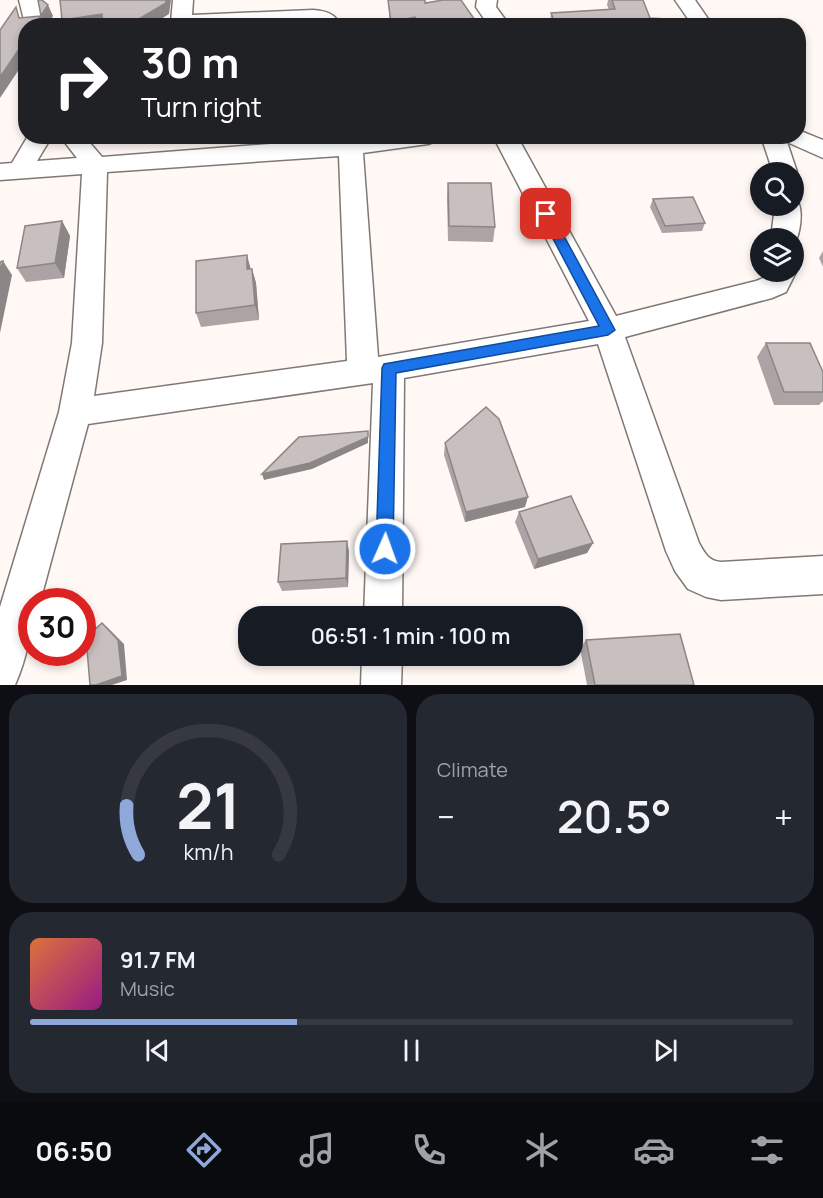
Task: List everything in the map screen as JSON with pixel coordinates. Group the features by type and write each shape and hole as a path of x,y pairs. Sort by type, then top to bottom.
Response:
{"street":[{"path":"29,0 32,18"},
{"path":"181,18 183,0"},
{"path":"487,0 486,7 494,18"},
{"path":"685,0 697,18"},
{"path":"269,18 313,16 323,18"},
{"path":"806,142 823,150"},
{"path":"10,171 33,144"},
{"path":"0,673 75,412 87,343 95,164 78,144"},
{"path":"10,171 351,147 363,144"},
{"path":"509,144 608,330 684,551 693,569 705,579 721,581 823,574"},
{"path":"776,144 782,162"},
{"path":"351,147 376,369 383,606"},
{"path":"75,412 376,369 608,330 762,290 777,282"},
{"path":"381,685 382,666"}],"building":[{"path":"38,0 48,5 41,16"},
{"path":"60,0 166,0 166,3 140,18 102,18 102,14 62,18"},
{"path":"388,0 425,0 425,3 461,0 474,18 415,17 390,18"},
{"path":"612,0 643,0 650,18 553,18 551,13 615,9"},
{"path":"16,7 19,18 18,51 0,77 0,30"},
{"path":"448,183 491,183 495,227 449,226"},
{"path":"693,197 705,223 665,226 653,199"},
{"path":"62,221 55,263 17,268 25,226"},
{"path":"247,255 247,269 252,269 255,305 196,313 196,261"},
{"path":"766,343 810,343 823,372 823,392 784,392"},
{"path":"486,407 499,419 528,497 466,512 445,443"},
{"path":"368,431 368,437 310,463 262,474 299,437"},
{"path":"571,496 593,543 538,559 519,512"},
{"path":"347,541 346,578 278,582 281,544"},
{"path":"102,623 118,640 122,676 90,685 88,666 96,666 96,628"},
{"path":"680,634 694,685 595,685 586,640"}],"route":[{"path":"385,549 389,368 608,330 546,214"}]}
